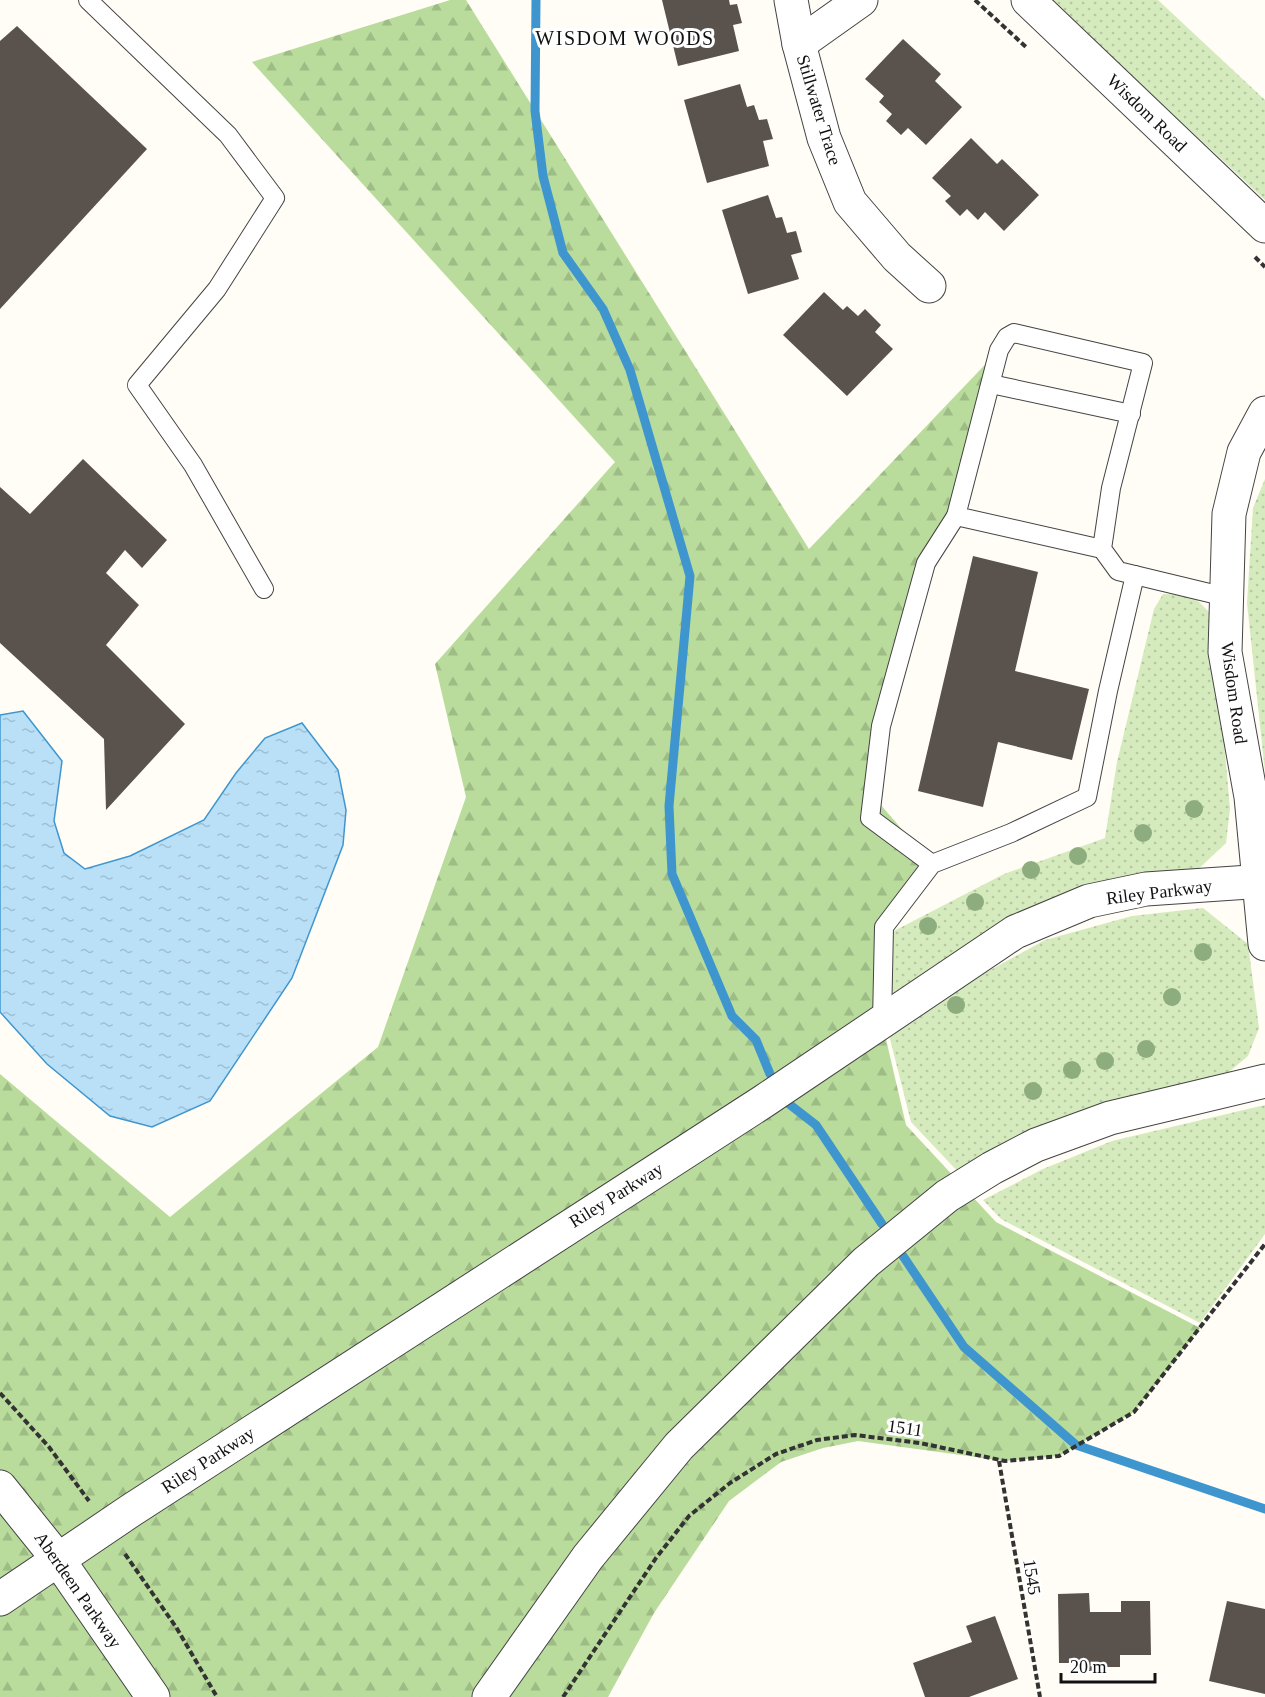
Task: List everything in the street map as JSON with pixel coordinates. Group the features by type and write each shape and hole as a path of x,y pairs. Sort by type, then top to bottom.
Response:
{"street":[{"name":"Stillwater Trace","path":"791,0 799,44 824,138 850,202 897,257 929,286"},
{"name":"Stillwater Trace","path":"799,44 861,0"},
{"name":"Wisdom Road","path":"1028,0 1265,226"},
{"name":"Wisdom Road","path":"1265,413 1244,452 1228,514 1225,652 1251,797 1261,881 1265,944"},
{"name":"Riley Parkway","path":"0,1599 57,1558 882,1022 1015,932 1089,901 1146,889 1261,881"},
{"path":"489,1697 588,1557 679,1446 866,1262 947,1196 1036,1145 1110,1118 1265,1081"},
{"name":"Aberdeen Parkway","path":"0,1487 57,1558 153,1697"}],"lane":[{"path":"88,0 228,135 275,198 217,290 136,385 193,465 264,589"},
{"path":"932,864 870,818 881,726 926,563 956,516 999,350 1007,337 1014,333 1143,363 1111,488 1102,549"},
{"path":"991,384 1131,414"},
{"path":"956,516 1102,549 1118,571 1226,597"},
{"path":"882,1022 884,927 932,864 1011,833 1087,797 1107,691 1135,574"}],"path":[{"name":"1511","path":"563,1697 625,1602 689,1516 730,1484 776,1454 817,1440 855,1435 920,1443 999,1461 1059,1456 1134,1412 1265,1244"},
{"name":"1545","path":"999,1461 1040,1697"}],"green space":[{"path":"450,0 466,0 809,549 999,350 956,516 905,636 873,796 932,864 884,927 882,1022 906,1125 996,1222 1200,1328 1134,1412 1059,1456 1005,1461 858,1441 823,1448 781,1462 729,1501 654,1613 608,1697 0,1697 0,1074 170,1217 378,1047 466,797 435,664 615,462 252,62"},
{"path":"1051,0 1158,0 1265,100 1265,200"},
{"path":"1265,479 1265,772 1247,603 1253,508"},
{"path":"1163,594 1192,595 1213,616 1230,809 1226,843 1192,875 1054,900 891,1004 892,932 1004,874 1105,838 1117,762 1154,609"},
{"path":"1203,908 1248,944 1259,1028 1248,1056 1217,1082 962,1176 911,1122 887,1027 1045,940 1132,916"},
{"path":"1265,1105 1265,1234 1200,1323 1001,1219 983,1200 1043,1169 1112,1141"}],"water":[{"path":"23,711 62,761 54,821 64,853 85,869 130,856 204,820 236,773 265,738 302,723 338,770 346,810 343,845 292,978 210,1101 152,1127 110,1116 47,1064 0,1012 0,715"}],"building":[{"path":"662,0 729,0 730,5 737,4 742,23 733,25 739,51 678,66"},
{"path":"17,26 147,149 0,309 0,41"},
{"path":"903,39 941,74 935,81 962,107 926,145 908,128 901,135 886,121 892,114 879,102 884,96 865,79"},
{"path":"740,84 747,107 754,105 759,120 767,119 773,139 763,141 769,166 707,183 684,100"},
{"path":"971,138 997,164 1002,159 1039,195 1004,231 985,212 978,220 967,209 960,216 945,201 951,196 932,178"},
{"path":"768,195 776,218 782,217 787,233 796,231 802,252 791,255 799,279 748,294 722,210"},
{"path":"824,292 843,310 847,306 858,316 865,309 881,325 875,332 893,349 847,396 783,335"},
{"path":"83,459 167,540 142,568 125,550 106,573 139,605 106,645 185,724 106,810 104,739 0,643 0,487 30,514"},
{"path":"973,556 1038,572 1015,671 1089,689 1072,760 998,742 983,807 918,791"},
{"path":"1089,1593 1090,1612 1121,1612 1121,1601 1150,1601 1151,1655 1120,1655 1120,1667 1098,1667 1098,1671 1081,1671 1080,1663 1059,1663 1058,1594"},
{"path":"1227,1601 1265,1609 1265,1694 1209,1681"},
{"path":"995,1616 1018,1679 969,1697 925,1697 913,1663 972,1642 966,1626"}],"waterway":[{"path":"536,0 535,111 543,176 563,253 603,309 630,370 690,576 669,806 672,874 732,1016 756,1040 770,1074"},
{"path":"780,1097 816,1125 882,1224"},
{"path":"903,1256 964,1347 1076,1445 1265,1509"}],"district":[{"name":"WISDOM WOODS","path":"625,38"}]}
